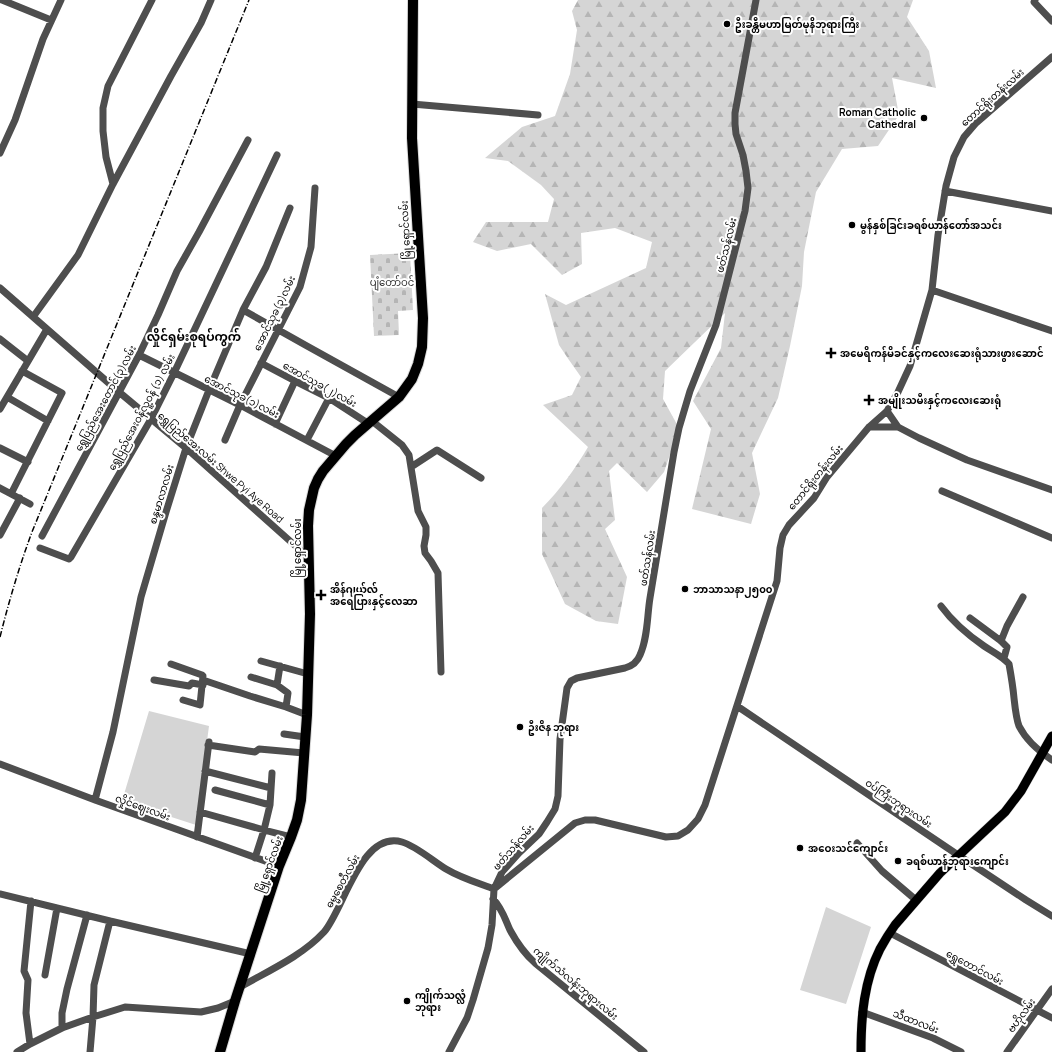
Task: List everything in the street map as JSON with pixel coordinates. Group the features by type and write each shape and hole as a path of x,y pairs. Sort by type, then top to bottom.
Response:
{"highway":[{"name":"မြို့ရှောင်လမ်း","path":"220,1052 279,866 291,837 301,800 307,715 310,614 308,526 309,510 314,488 323,470 355,435 399,397 412,379 422,347 422,318 412,138 413,0"}],"main road":[{"path":"861,1052 862,1012 866,985 880,949 895,925 940,873 1005,812 1021,791 1052,736"}],"street":[{"path":"2,0 51,20"},
{"path":"0,153 15,120 43,40 60,0"},
{"path":"113,184 106,157 103,131 103,108 108,86 152,0"},
{"path":"33,317 78,255 113,184 201,23 211,0"},
{"name":"ဖတ်သန်လမ်း","path":"449,1052 467,1018 488,948 492,924 494,889 502,872 539,834 555,809 558,796 560,739 567,688 571,682 577,678 632,666 641,654 645,638 649,604 675,446 690,391 716,324 745,211 748,188 743,155 736,134 735,124 756,0"},
{"path":"1035,0 1034,2 1052,21"},
{"name":"တောင်ရိုးတန်းလမ်း","path":"494,889 575,823 586,820 595,820 666,837 678,836 688,830 698,819 705,805 777,581 780,548 783,535 814,498 827,477 869,427 886,411 898,392 910,366 932,290 944,191 954,157 964,137 976,123 1052,57"},
{"path":"412,104 538,115"},
{"name":"ရွှေပြည်အေးတောင်(၃)လမ်း","path":"42,536 139,355 158,315 176,271 199,232 248,140"},
{"name":"ရွှေပြည်အေးဝန်လူ့ဝန် (၁) လမ်း","path":"40,548 69,559 71,557 151,418 277,155"},
{"name":"အောင်သုခ(၃)လမ်း","path":"225,440 240,405 300,287 311,247 315,188"},
{"path":"944,191 1052,211"},
{"name":"စန္ဒမာလာလမ်း","path":"95,800 113,732 141,597 186,448 243,310 266,268 290,208"},
{"name":"ရွှေပြည်အေးလမ်း Shwe Pyi Aye Road","path":"0,288 119,392 186,448 309,558"},
{"path":"932,290 1052,331"},
{"path":"243,310 399,397"},
{"path":"0,409 47,329"},
{"path":"0,339 28,361"},
{"name":"အောင်သုခ(၁)လမ်း","path":"139,355 240,405 336,456"},
{"name":"အောင်သုခ(၂)လမ်း","path":"261,363 329,398 370,422 402,446 409,455 418,511 426,527 424,546 425,553 432,561 438,573 441,672"},
{"path":"11,494 62,393 22,371"},
{"path":"275,424 295,381"},
{"path":"7,397 48,421"},
{"path":"306,440 329,398"},
{"path":"886,411 898,427 918,438 967,460 1052,490"},
{"path":"869,427 898,427"},
{"path":"0,448 28,462"},
{"path":"412,467 437,450 481,478"},
{"path":"0,488 30,504"},
{"path":"942,491 1052,538"},
{"path":"0,534 20,498"},
{"path":"1001,641 1007,626 1023,597"},
{"path":"941,606 948,615 974,639 1007,661"},
{"path":"970,618 1007,647 1007,661 1019,726 1024,734 1042,753 1052,760"},
{"path":"261,661 308,674"},
{"path":"171,664 203,676 200,705 183,700"},
{"path":"277,685 280,666"},
{"path":"251,677 277,685 288,693 286,707"},
{"path":"154,680 189,686 192,683 203,683 286,707 307,715"},
{"name":"ဝပ်ကြီးဘုရားလမ်း","path":"737,706 958,855 1052,916"},
{"path":"284,734 305,737"},
{"path":"197,837 209,744 255,752 259,749 304,752"},
{"name":"လှိုင်ဈေးလမ်း","path":"0,765 279,866"},
{"path":"205,772 271,788"},
{"path":"255,858 270,805 272,773"},
{"path":"215,790 270,805"},
{"path":"200,812 291,837"},
{"name":"ဓမ္မစေတီလမ်း","path":"240,988 296,956 315,940 324,931 336,912 359,867 369,853 378,846 389,841 401,842 411,846 458,876 494,889"},
{"path":"857,843 882,871 916,900"},
{"path":"0,894 251,954"},
{"name":"ကျိုက်သံလန်းဘုရားလမ်း","path":"493,899 502,910 510,930 525,954 644,1052"},
{"path":"30,1044 26,1013 28,980 24,971 31,901"},
{"path":"45,975 57,908"},
{"path":"62,1028 62,1013 67,989 86,915"},
{"path":"90,1052 94,985 110,921"},
{"name":"ရွှေတောင်လမ်း","path":"890,933 1052,1018"},
{"name":"ဗဟိုလမ်း","path":"1007,1052 1052,989"},
{"path":"17,1052 62,1028 125,1007 201,1012 218,1008 235,1001"},
{"name":"သီထာလမ်း","path":"862,1012 933,1038 960,1052"}],"green space":[{"path":"578,0 913,0 907,17 929,51 936,88 892,78 899,115 878,146 842,149 816,192 804,252 802,286 778,398 752,453 760,494 751,524 692,509 711,429 693,401 721,348 725,313 665,371 663,399 679,428 664,472 647,492 617,463 609,471 615,520 605,529 627,577 618,624 596,621 565,604 542,554 542,508 567,479 588,447 543,405 572,395 581,377 559,345 545,294 566,305 646,268 652,242 615,228 581,233 582,264 562,275 531,244 497,251 473,242 486,222 548,222 554,199 541,185 508,161 485,158 522,127 555,116 570,74 577,30 572,11"},
{"name":"ပျံတော်ဝင်","path":"410,253 413,310 398,311 399,335 374,336 370,255"},
{"path":"149,711 209,726 196,825 122,801"},
{"path":"826,907 871,927 846,1004 800,990"}],"railway":[{"path":"0,637 14,584 32,532 249,0"}],"place":[{"name":"ဦးခန္တီမဟာမြတ်မုနိဘုရားကြီး","path":"727,24"},
{"name":"Roman Catholic Cathedral","path":"924,118"},
{"name":"မွန်နှစ်ခြင်းခရစ်ယာန်တော်အသင်း","path":"852,225"},
{"name":"အမေရိကန်မိခင်နှင့်ကလေးဆေးရုံသားဖွားဆောင်","path":"831,353"},
{"name":"အမျိုးသမီးနှင့်ကလေးဆေးရုံ","path":"869,400"},
{"name":"ဘာသာသနာ၂၅၀၀","path":"685,589"},
{"name":"အိန်ဂျယ်လ် အရေပြားနှင့်လေဆာ","path":"321,595"},
{"name":"ဦးဇိန ဘုရား","path":"520,727"},
{"name":"အဝေးသင်ကျောင်း","path":"800,848"},
{"name":"ခရစ်ယာန်ဘုရားကျောင်း","path":"898,861"},
{"name":"ကျိုက်သလ္လံ ဘုရား","path":"407,1001"}],"district":[{"name":"လှိုင်ရှမ်းစုရပ်ကွက်","path":"194,336"}]}
